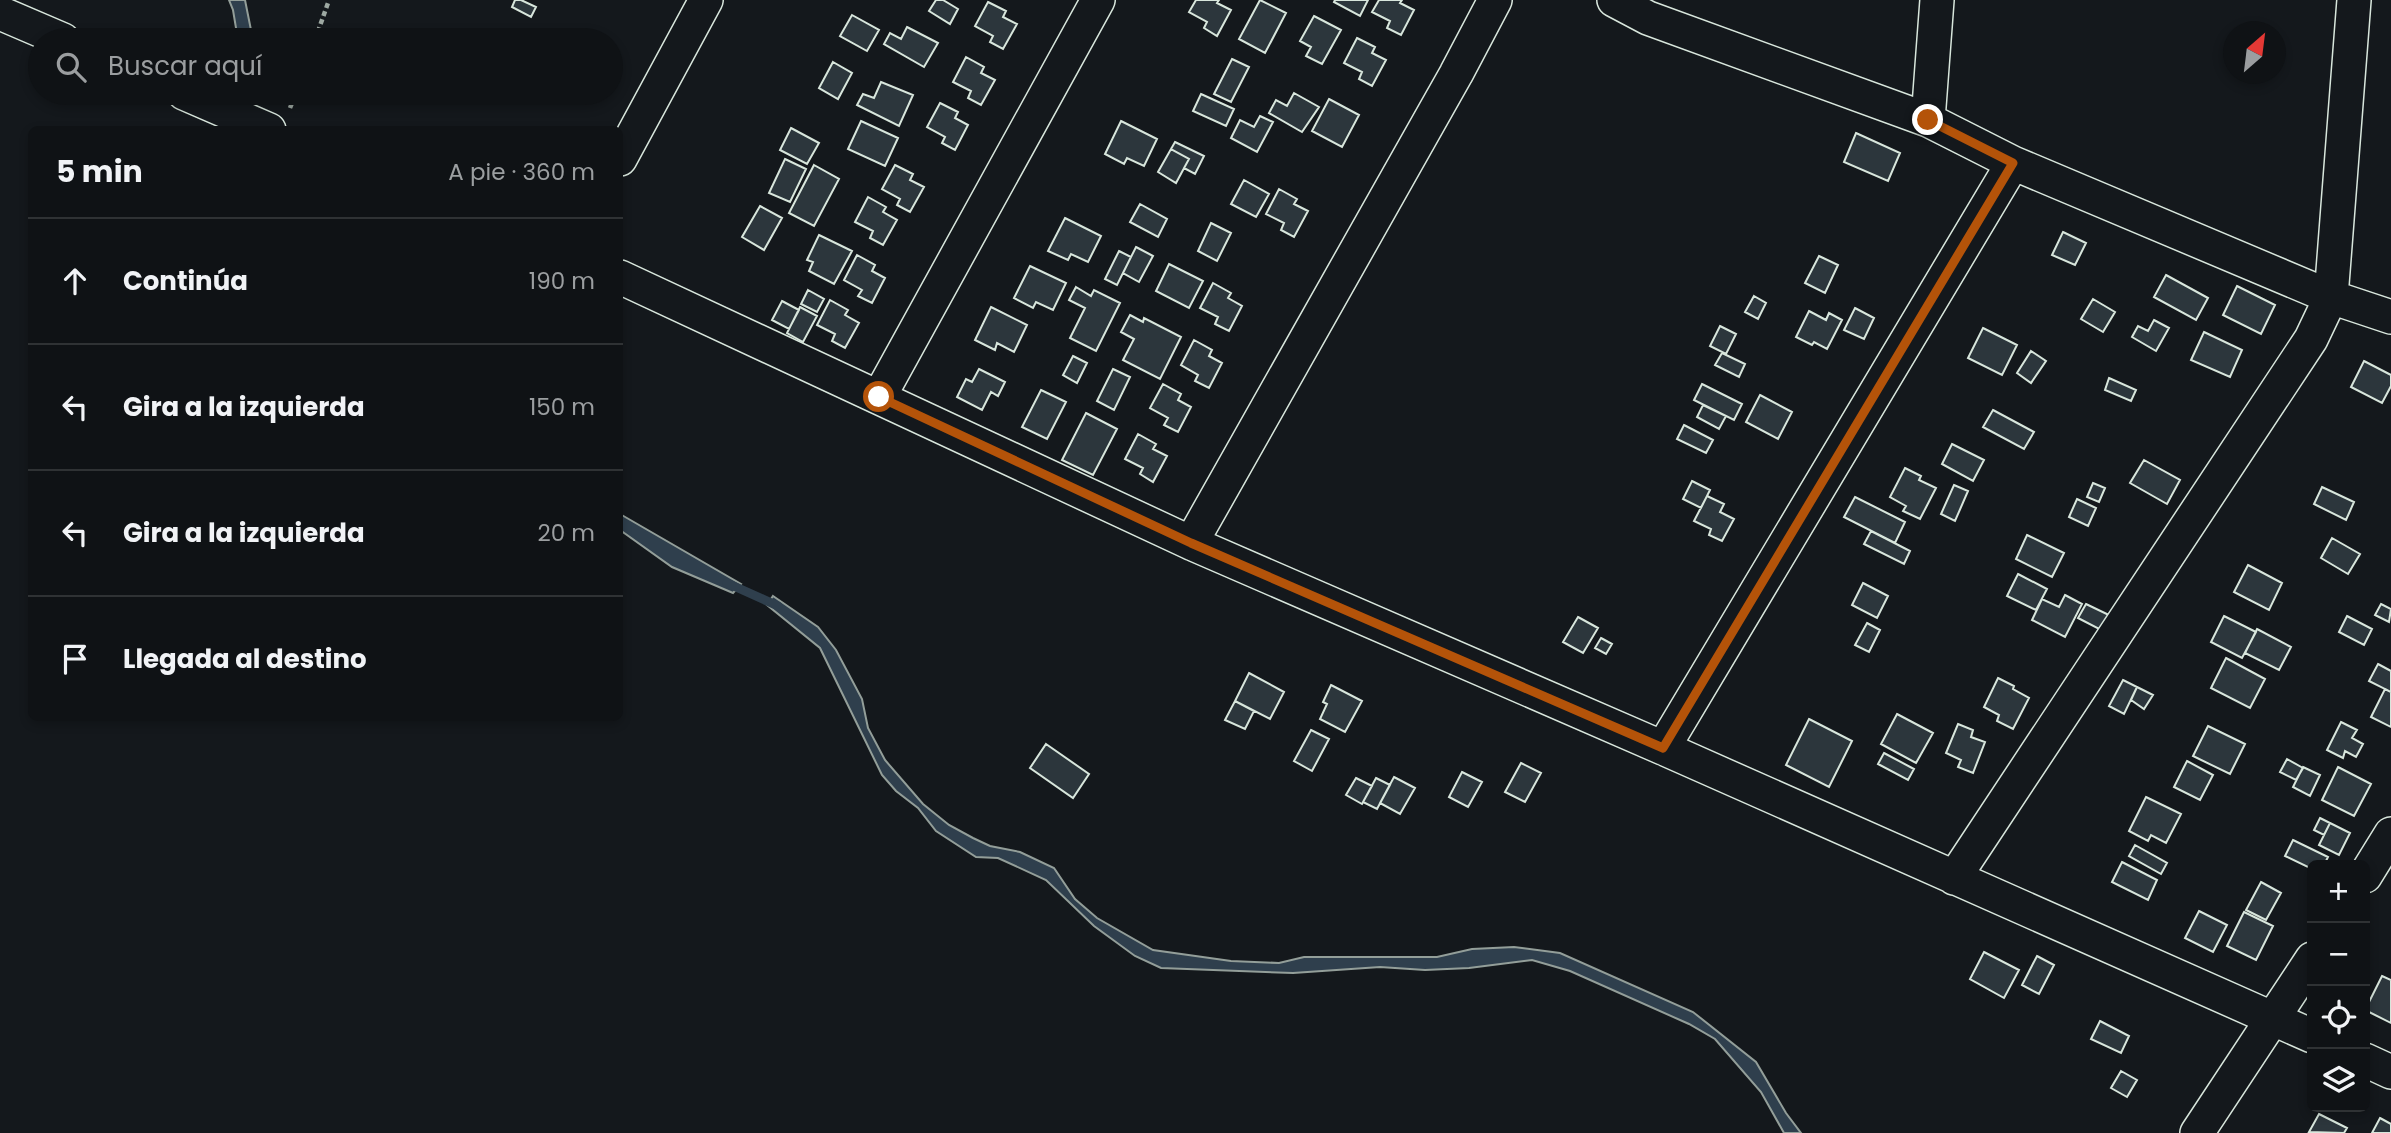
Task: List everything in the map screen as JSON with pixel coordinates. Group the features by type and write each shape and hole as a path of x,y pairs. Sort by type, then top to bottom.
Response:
{"street":[{"path":"623,153 706,0"},
{"path":"879,397 1098,0"},
{"path":"1191,543 1456,74 1494,0"},
{"path":"1614,0 1648,18 1928,120 2013,163 2331,297 2391,317"},
{"path":"1928,120 1937,0"},
{"path":"1954,878 2311,339 2331,297 2354,0"},
{"path":"0,13 35,28"},
{"path":"212,105 260,126"},
{"path":"1663,748 2013,163"},
{"path":"623,278 1191,543 1663,748 2307,1034"},
{"path":"2370,868 2391,834"},
{"path":"2197,1133 2307,967"},
{"path":"2370,1062 2391,1072"}],"path":[{"path":"319,28 329,0"}],"water":[{"path":"229,0 245,0 251,28 236,28"},
{"path":"623,516 741,584 733,593 672,567 623,532"},
{"path":"773,596 818,627 836,650 862,699 868,728 885,760 923,804 949,825 973,838 990,846 1020,852 1054,868 1075,899 1097,918 1153,950 1231,961 1279,963 1304,957 1437,957 1472,949 1514,947 1560,953 1693,1012 1756,1062 1801,1133 1784,1133 1761,1092 1715,1039 1689,1024 1570,971 1532,960 1469,968 1425,970 1380,967 1293,973 1161,968 1135,956 1094,926 1046,880 998,858 976,857 936,831 918,808 896,791 882,775 820,648 767,605"}],"building":[{"path":"515,0 536,7 531,17 512,7"},
{"path":"936,0 943,0 958,9 950,24 929,11"},
{"path":"1196,0 1219,0 1217,3 1231,10 1217,36 1204,28 1207,22 1189,12"},
{"path":"1260,0 1286,13 1265,53 1239,39"},
{"path":"1368,0 1360,16 1334,2"},
{"path":"1379,0 1402,0 1400,3 1414,10 1401,35 1387,28 1390,21 1372,12"},
{"path":"988,2 1006,11 1003,17 1017,24 1003,49 990,42 993,36 975,26"},
{"path":"852,15 879,30 867,51 840,36"},
{"path":"1314,16 1341,30 1322,64 1306,56 1311,47 1300,41"},
{"path":"907,27 938,43 924,67 884,44 890,33 901,39"},
{"path":"1357,38 1375,47 1372,53 1386,60 1372,86 1359,79 1362,72 1344,63"},
{"path":"966,57 984,67 981,73 995,80 981,105 968,98 971,91 953,82"},
{"path":"1232,59 1249,67 1231,102 1214,94"},
{"path":"833,62 852,73 838,99 819,88"},
{"path":"881,82 913,95 899,126 857,105 863,94 874,98"},
{"path":"1294,93 1319,107 1302,132 1269,113 1276,100 1287,106"},
{"path":"1201,94 1234,109 1226,126 1193,111"},
{"path":"1329,99 1359,115 1342,147 1312,131"},
{"path":"940,103 958,112 955,118 968,125 955,150 942,143 945,137 927,127"},
{"path":"1260,116 1273,122 1257,152 1231,138 1240,120 1254,127"},
{"path":"861,121 898,138 885,166 848,149"},
{"path":"1121,121 1157,139 1144,166 1127,158 1124,164 1105,154"},
{"path":"791,128 819,143 807,164 780,150"},
{"path":"1856,133 1900,153 1888,181 1844,162"},
{"path":"1175,142 1204,156 1195,174 1184,168 1189,159 1171,149"},
{"path":"1171,149 1189,159 1176,183 1158,172"},
{"path":"785,159 806,169 790,202 769,193"},
{"path":"814,165 839,179 814,226 789,213"},
{"path":"895,165 913,174 910,180 924,187 910,212 897,205 900,199 882,189"},
{"path":"1244,180 1269,194 1256,217 1231,204"},
{"path":"1279,189 1297,199 1294,204 1308,211 1294,237 1281,230 1284,223 1266,214"},
{"path":"868,197 886,207 883,212 897,220 883,245 870,238 873,231 855,222"},
{"path":"1140,204 1167,219 1158,237 1130,222"},
{"path":"760,206 782,218 764,250 742,237"},
{"path":"1065,218 1101,236 1088,262 1071,254 1068,260 1048,251"},
{"path":"1211,223 1231,233 1217,261 1198,251"},
{"path":"2063,232 2086,243 2075,265 2052,255"},
{"path":"819,235 852,251 834,284 809,271 813,262 807,260"},
{"path":"1136,247 1153,256 1139,282 1123,273"},
{"path":"1119,251 1131,257 1117,285 1105,279"},
{"path":"857,255 875,265 872,271 885,278 872,303 858,296 862,290 844,280"},
{"path":"1819,256 1838,265 1825,293 1805,283"},
{"path":"1169,264 1203,281 1189,308 1156,291"},
{"path":"1030,266 1066,283 1053,310 1036,302 1033,308 1014,298"},
{"path":"2166,275 2208,298 2196,320 2154,297"},
{"path":"1213,283 1231,293 1228,298 1242,306 1229,331 1215,324 1218,317 1200,308"},
{"path":"2237,286 2275,305 2261,334 2223,315"},
{"path":"1076,287 1091,296 1094,290 1120,303 1096,351 1070,338 1085,308 1069,300"},
{"path":"808,290 824,299 817,312 801,304"},
{"path":"1754,296 1766,303 1758,319 1745,312"},
{"path":"2093,299 2115,312 2103,332 2081,319"},
{"path":"830,300 848,310 845,315 859,323 845,348 832,341 835,334 817,325"},
{"path":"782,301 799,310 789,329 772,320"},
{"path":"800,307 817,316 803,342 787,333"},
{"path":"991,307 1027,325 1014,352 997,343 995,350 975,340"},
{"path":"1855,308 1874,318 1864,339 1844,330"},
{"path":"1809,311 1826,320 1829,313 1842,320 1827,349 1796,337"},
{"path":"1130,315 1143,322 1144,318 1181,337 1160,379 1123,360 1134,339 1121,332"},
{"path":"2154,320 2169,328 2156,351 2132,337 2138,326 2148,331"},
{"path":"1720,326 1736,334 1726,354 1710,346"},
{"path":"1983,328 2017,345 2002,375 1968,358"},
{"path":"2204,332 2242,350 2230,377 2191,360"},
{"path":"1194,340 1212,350 1209,356 1222,363 1209,388 1195,381 1198,375 1181,365"},
{"path":"2031,351 2046,361 2031,383 2017,373"},
{"path":"1722,353 1745,364 1739,377 1715,365"},
{"path":"1073,356 1087,363 1077,383 1063,375"},
{"path":"2364,361 2391,375 2391,386 2382,403 2351,387"},
{"path":"979,369 1005,382 998,396 991,392 982,410 957,397 966,379 972,382"},
{"path":"1113,369 1130,377 1114,410 1097,401"},
{"path":"2109,378 2136,390 2131,401 2105,390"},
{"path":"1163,384 1181,394 1178,400 1191,407 1178,432 1164,425 1168,418 1150,408"},
{"path":"1702,384 1742,404 1734,420 1694,400"},
{"path":"1041,390 1066,402 1047,439 1022,427"},
{"path":"1760,395 1792,412 1778,439 1746,422"},
{"path":"1703,405 1726,416 1719,429 1697,417"},
{"path":"1993,410 2034,432 2024,449 1983,427"},
{"path":"1086,413 1117,429 1093,475 1062,460"},
{"path":"1684,425 1713,440 1706,453 1677,439"},
{"path":"1138,434 1156,444 1153,449 1167,456 1153,482 1140,474 1143,468 1125,459"},
{"path":"1952,444 1984,460 1973,481 1942,464"},
{"path":"2144,460 2180,480 2167,504 2130,483"},
{"path":"1905,468 1921,476 1919,480 1936,488 1920,519 1903,511 1906,506 1890,497"},
{"path":"1692,481 1710,490 1701,508 1683,499"},
{"path":"2093,483 2105,488 2099,502 2087,497"},
{"path":"1954,485 1968,491 1955,521 1941,514"},
{"path":"2322,487 2354,502 2346,520 2314,504"},
{"path":"1707,496 1724,504 1720,512 1734,519 1722,541 1709,535 1711,529 1694,521"},
{"path":"1855,497 1905,522 1895,543 1844,517"},
{"path":"2077,499 2096,508 2088,526 2069,517"},
{"path":"1871,531 1910,551 1904,564 1864,544"},
{"path":"2027,535 2064,553 2052,577 2016,559"},
{"path":"2332,538 2360,554 2348,574 2321,558"},
{"path":"2248,565 2282,583 2269,610 2234,592"},
{"path":"2018,574 2047,589 2036,610 2007,596"},
{"path":"1863,583 1888,596 1877,618 1852,605"},
{"path":"2065,595 2082,604 2065,637 2032,620 2042,599 2059,607"},
{"path":"2086,604 2111,616 2103,631 2078,618"},
{"path":"2381,604 2391,609 2389,622 2375,615"},
{"path":"2224,616 2256,632 2242,658 2211,642"},
{"path":"2347,616 2372,629 2364,645 2339,632"},
{"path":"1578,617 1598,628 1583,653 1563,642"},
{"path":"1867,623 1880,630 1869,652 1855,645"},
{"path":"2257,629 2291,647 2279,670 2245,653"},
{"path":"1601,638 1612,644 1606,654 1595,648"},
{"path":"2226,658 2265,679 2250,708 2211,688"},
{"path":"2378,664 2391,671 2391,692 2369,681"},
{"path":"1249,673 1284,692 1270,719 1235,701"},
{"path":"1998,678 2029,698 2013,729 1997,721 1999,715 1984,707"},
{"path":"2123,680 2137,687 2124,714 2109,706"},
{"path":"1331,685 1362,701 1345,732 1320,719 1327,704 1323,702"},
{"path":"2137,687 2153,695 2144,709 2131,700"},
{"path":"2385,689 2391,692 2391,727 2371,717"},
{"path":"1235,701 1254,711 1245,729 1225,720"},
{"path":"1897,714 1933,733 1916,763 1881,744"},
{"path":"1809,719 1852,741 1829,787 1786,765"},
{"path":"2341,722 2357,730 2352,738 2363,744 2356,757 2345,751 2343,758 2327,750"},
{"path":"1958,724 1973,730 1971,737 1985,742 1973,773 1958,767 1961,760 1946,753"},
{"path":"2208,726 2245,744 2230,774 2193,756"},
{"path":"1311,730 1329,739 1312,771 1294,761"},
{"path":"1046,744 1089,774 1073,798 1030,768"},
{"path":"1884,753 1914,769 1908,780 1878,764"},
{"path":"2287,759 2303,768 2296,780 2280,772"},
{"path":"2187,761 2213,775 2200,800 2174,787"},
{"path":"1521,763 1541,773 1525,802 1505,792"},
{"path":"2303,767 2320,775 2310,796 2293,787"},
{"path":"2338,767 2371,784 2354,816 2322,800"},
{"path":"1462,772 1482,782 1468,807 1449,797"},
{"path":"1394,777 1415,788 1400,814 1380,803"},
{"path":"1356,778 1372,786 1362,804 1346,795"},
{"path":"1376,778 1390,785 1377,809 1363,802"},
{"path":"2146,797 2181,814 2166,843 2151,835 2148,841 2129,831"},
{"path":"2320,818 2330,823 2324,835 2314,830"},
{"path":"2330,823 2350,833 2339,855 2319,845"},
{"path":"2293,840 2328,857 2326,860 2307,860 2307,867 2285,856"},
{"path":"2135,845 2167,863 2161,874 2129,856"},
{"path":"2122,862 2157,880 2148,900 2112,882"},
{"path":"2261,882 2281,893 2266,920 2246,910"},
{"path":"2199,911 2227,925 2213,952 2185,938"},
{"path":"2244,912 2273,926 2256,960 2227,946"},
{"path":"1984,952 2019,970 2004,998 1970,979"},
{"path":"2037,956 2054,965 2039,994 2022,985"},
{"path":"2382,976 2391,980 2391,1023 2370,1012 2370,1000"},
{"path":"2100,1021 2129,1036 2121,1053 2091,1039"},
{"path":"2121,1071 2137,1080 2127,1097 2111,1088"},
{"path":"2319,1114 2347,1128 2344,1133 2309,1132"},
{"path":"2380,1118 2391,1124 2391,1133 2372,1133"}],"waterway":[{"path":"727,583 778,606"}],"route":[{"path":"879,397 1191,543 1663,748 2013,163 1928,120"}]}
